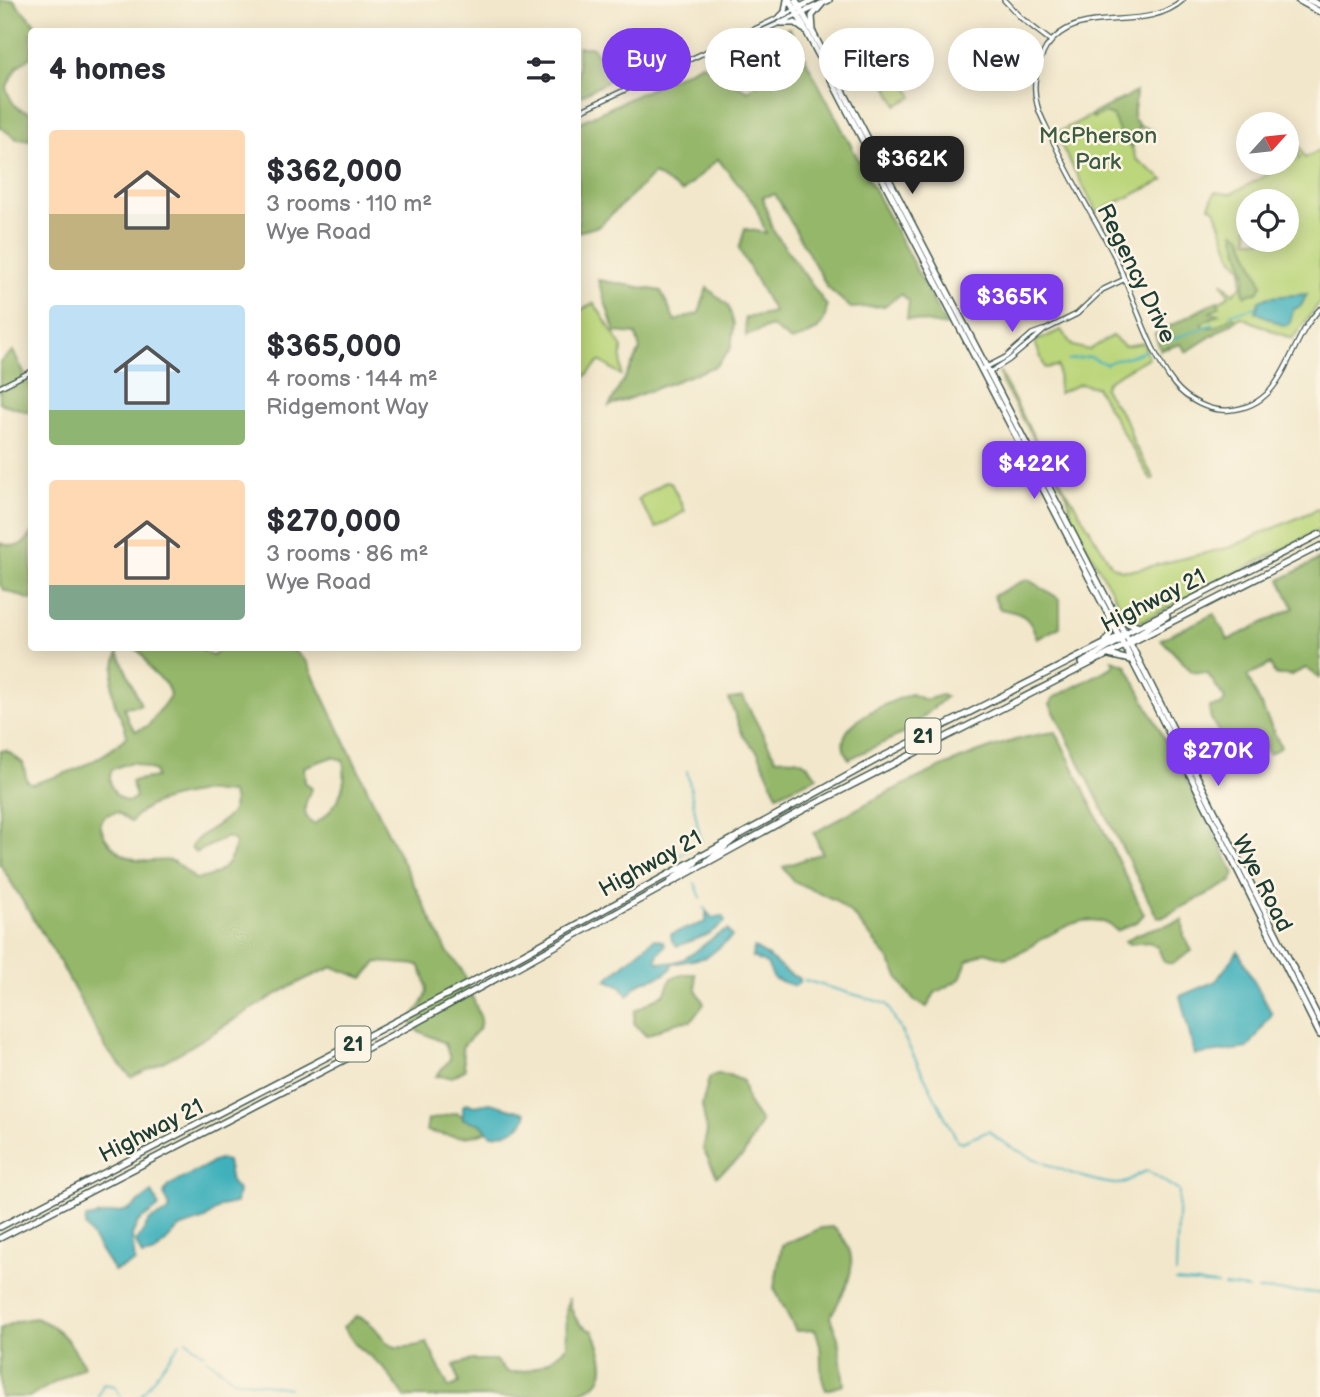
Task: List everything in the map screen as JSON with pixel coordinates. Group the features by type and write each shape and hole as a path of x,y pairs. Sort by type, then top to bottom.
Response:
{"main road":[{"name":"Wye Road","path":"788,0 799,11 815,36 985,371"},
{"path":"788,0 781,20 793,22 806,31"},
{"name":"Wye Road","path":"796,0 806,31 1111,614 1136,655 1320,1021"},
{"path":"799,11 814,0"},
{"path":"1298,0 1320,12"},
{"path":"1309,0 1320,5"},
{"path":"799,11 826,1"},
{"path":"815,36 812,16 826,1"},
{"name":"Highway 21","path":"0,1238 410,1026 803,810 1106,655 1143,624 1320,534"},
{"name":"Highway 21","path":"0,1227 394,1023 746,829 1102,646 1145,635 1320,546"},
{"path":"1062,677 1187,602"},
{"path":"1102,646 1111,633 1111,614 1129,624 1143,624"},
{"path":"1136,655 1139,643 1145,635"},
{"name":"Wye Road","path":"1125,640 1133,663 1320,1035"},
{"path":"1106,655 1122,656 1133,663"},
{"path":"705,864 746,829"},
{"path":"660,888 695,863 700,855"}],"street":[{"path":"1004,0 1021,18 1051,41 1061,31 1085,19 1161,15 1183,0"},
{"path":"581,111 741,37 749,37 799,11"},
{"name":"Regency Drive","path":"1051,41 1037,71 1037,105 1076,190 1125,279 1172,382 1188,398 1217,410 1250,405 1273,389 1301,334 1320,309"},
{"path":"985,371 1009,360 1045,330 1071,318 1102,290 1125,279"},
{"path":"0,387 28,373"}],"green space":[{"path":"0,0 14,0 36,28 28,28 28,59 18,66 6,88 18,108 28,112 28,140 17,139 0,127"},
{"path":"581,47 593,47 602,64 602,84 581,95"},
{"path":"805,58 819,85 819,91 822,91 946,326 907,319 909,301 901,294 885,306 851,308 828,288 775,194 763,197 772,229 827,306 826,314 821,326 816,330 791,341 771,326 746,336 745,318 774,312 739,249 745,229 766,233 755,205 718,159 682,192 654,174 599,226 581,231 581,122 645,91 691,91 691,69 702,64 705,66 705,91 805,91"},
{"path":"890,91 910,91 913,97 897,105"},
{"name":"McPherson Park","path":"1136,92 1133,118 1139,125 1155,131 1139,127 1131,145 1136,159 1164,180 1097,212 1055,134"},
{"path":"1136,92 1133,118 1139,125 1132,148 1121,137 1113,116 1104,113 1093,118 1091,115"},
{"path":"1299,146 1305,158 1320,150 1320,302 1292,339 1241,317 1186,352 1181,344 1161,350 1185,320 1229,296 1222,282 1233,294 1242,285 1242,268 1231,255 1215,209 1209,206 1215,192 1231,194 1236,191 1236,252 1299,252 1299,189 1241,189 1267,175 1299,175"},
{"path":"1239,252 1248,252 1262,284 1259,291 1245,296 1243,290 1246,276"},
{"path":"598,280 661,291 675,321 699,313 707,288 728,305 734,324 731,348 716,366 609,406 640,350 636,334 615,332"},
{"path":"1217,301 1220,306 1210,312 1219,314 1201,323 1204,327 1215,327 1232,317 1238,319 1186,352 1181,344 1160,349 1155,334"},
{"path":"594,303 622,347 621,375 600,361 581,381 581,310"},
{"path":"1061,330 1073,346 1089,350 1112,336 1124,346 1143,343 1149,357 1108,381 1104,389 1127,422 1134,444 1154,478 1151,480 1096,387 1080,384 1059,393 1058,366 1045,368 1036,341"},
{"path":"13,351 28,381 28,412 0,403 0,362"},
{"path":"999,371 1037,443 1112,566 1122,570 1134,570 1231,547 1320,508 1320,530 1140,622 1130,623 1074,524 1067,495 1002,383"},
{"path":"667,481 671,483 685,511 656,528 638,499"},
{"path":"28,537 28,599 4,590 0,585 0,543 10,546 26,541"},
{"path":"1320,559 1320,678 1306,668 1291,675 1275,675 1270,664 1247,676 1281,747 1269,754 1263,746 1251,750 1245,766 1231,763 1221,735 1211,719 1209,707 1222,705 1225,699 1207,673 1192,672 1161,639 1214,614 1228,640 1294,608 1280,580"},
{"path":"1027,579 1060,599 1060,627 1037,639 1028,620 1020,614 1000,609 993,596"},
{"path":"138,651 204,651 212,656 219,651 294,651 307,662 447,951 462,970 481,1019 479,1029 462,1047 465,1070 452,1077 436,1076 450,1059 445,1043 412,1028 412,1017 427,992 419,965 377,962 363,978 333,967 307,979 157,1065 131,1077 107,1050 58,959 0,864 0,751 6,750 23,763 27,781 32,784 82,766 116,746 127,736 112,691 118,652 141,705 124,707 128,721 136,731 148,726 170,696 167,686 152,671","holes":["332,757 343,760 342,788 329,812 314,824 305,813 307,798 312,789 305,782 304,767","132,762 155,771 156,777 131,781 136,797 128,802 112,789 112,769","206,791 231,793 234,802 228,816 197,839 191,847 195,853 227,837 235,841 228,863 210,876 195,879 172,861 136,860 115,849 102,831 100,823 106,815 117,812 131,822 138,814 155,804"]},
{"path":"1112,660 1126,665 1235,874 1231,882 1163,917 1157,917 1050,704 1053,698 1114,666"},
{"path":"911,694 925,700 942,695 946,697 906,732 849,759 844,747 845,735 852,725 875,709"},
{"path":"743,697 776,759 800,760 809,766 817,777 777,795 758,752 743,736 729,699"},
{"path":"1056,732 1144,914 1138,921 1117,931 1106,923 1093,920 1080,922 1052,933 1015,955 1004,958 985,952 967,961 960,979 935,993 927,1007 915,1001 905,989 889,960 855,917 835,900 793,881 783,867 822,853 814,833 899,787 997,746"},
{"path":"1183,920 1184,936 1192,951 1172,964 1164,962 1158,948 1149,942 1129,944 1125,941 1146,931"},
{"path":"695,974 696,989 704,1004 691,1021 676,1022 646,1036 634,1023 635,1011 665,993 671,978"},
{"path":"717,1074 729,1075 743,1081 748,1103 761,1122 743,1156 717,1176 703,1149 707,1132 702,1105 709,1078"},
{"path":"456,1113 481,1124 487,1131 464,1137 426,1131 428,1120"},
{"path":"833,1227 849,1249 851,1271 843,1294 830,1317 838,1338 844,1385 826,1390 815,1330 796,1331 774,1288 782,1245 821,1228"},
{"path":"569,1298 576,1319 582,1326 593,1331 603,1369 596,1384 575,1394 560,1397 405,1397 383,1367 355,1344 343,1327 357,1316 368,1322 391,1345 410,1347 427,1343 449,1388 459,1383 454,1365 471,1360 495,1360 507,1372 516,1372 532,1369 554,1358 567,1346 566,1311"},
{"path":"35,1318 52,1326 64,1337 84,1366 29,1397 0,1397 0,1329 17,1321"}],"water":[{"path":"1307,294 1301,306 1294,309 1289,324 1284,326 1256,312 1259,301 1269,297"},
{"path":"706,911 712,918 723,916 725,922 707,935 677,946 672,941 671,934 706,922"},
{"path":"728,930 732,937 707,957 673,964 666,973 635,987 628,996 621,986 606,980 654,939 663,941 665,945 657,956 657,962 668,963 687,957"},
{"path":"754,948 799,978 799,983 795,986 774,979 767,964 752,957"},
{"path":"1238,951 1272,1014 1248,1048 1195,1055 1180,996 1216,981"},
{"path":"467,1103 474,1106 490,1103 526,1113 525,1118 514,1130 491,1135 481,1124 463,1119 463,1106"},
{"path":"219,1159 227,1161 231,1182 238,1190 236,1203 221,1206 205,1219 179,1228 155,1253 142,1256 136,1242 150,1220 168,1212 170,1207 164,1194 168,1186"},
{"path":"152,1192 159,1207 138,1222 132,1235 135,1262 114,1271 85,1226 86,1218 129,1210"}],"waterway":[{"path":"1230,314 1256,307"},
{"path":"1165,342 1213,324"},
{"path":"1068,360 1090,357 1106,364 1144,351"},
{"path":"687,771 701,842"},
{"path":"680,855 689,849"},
{"path":"695,883 701,898"},
{"path":"804,980 887,1004 957,1140 962,1142 989,1131 1030,1157 1070,1173 1119,1184 1148,1171 1179,1191 1176,1273"},
{"path":"1175,1281 1218,1285"},
{"path":"1224,1286 1249,1289"},
{"path":"1258,1290 1320,1293"},
{"path":"186,1340 204,1354"},
{"path":"140,1397 180,1343"},
{"path":"206,1358 233,1379 289,1388"},
{"path":"98,1397 103,1384 115,1386 121,1397"}]}
